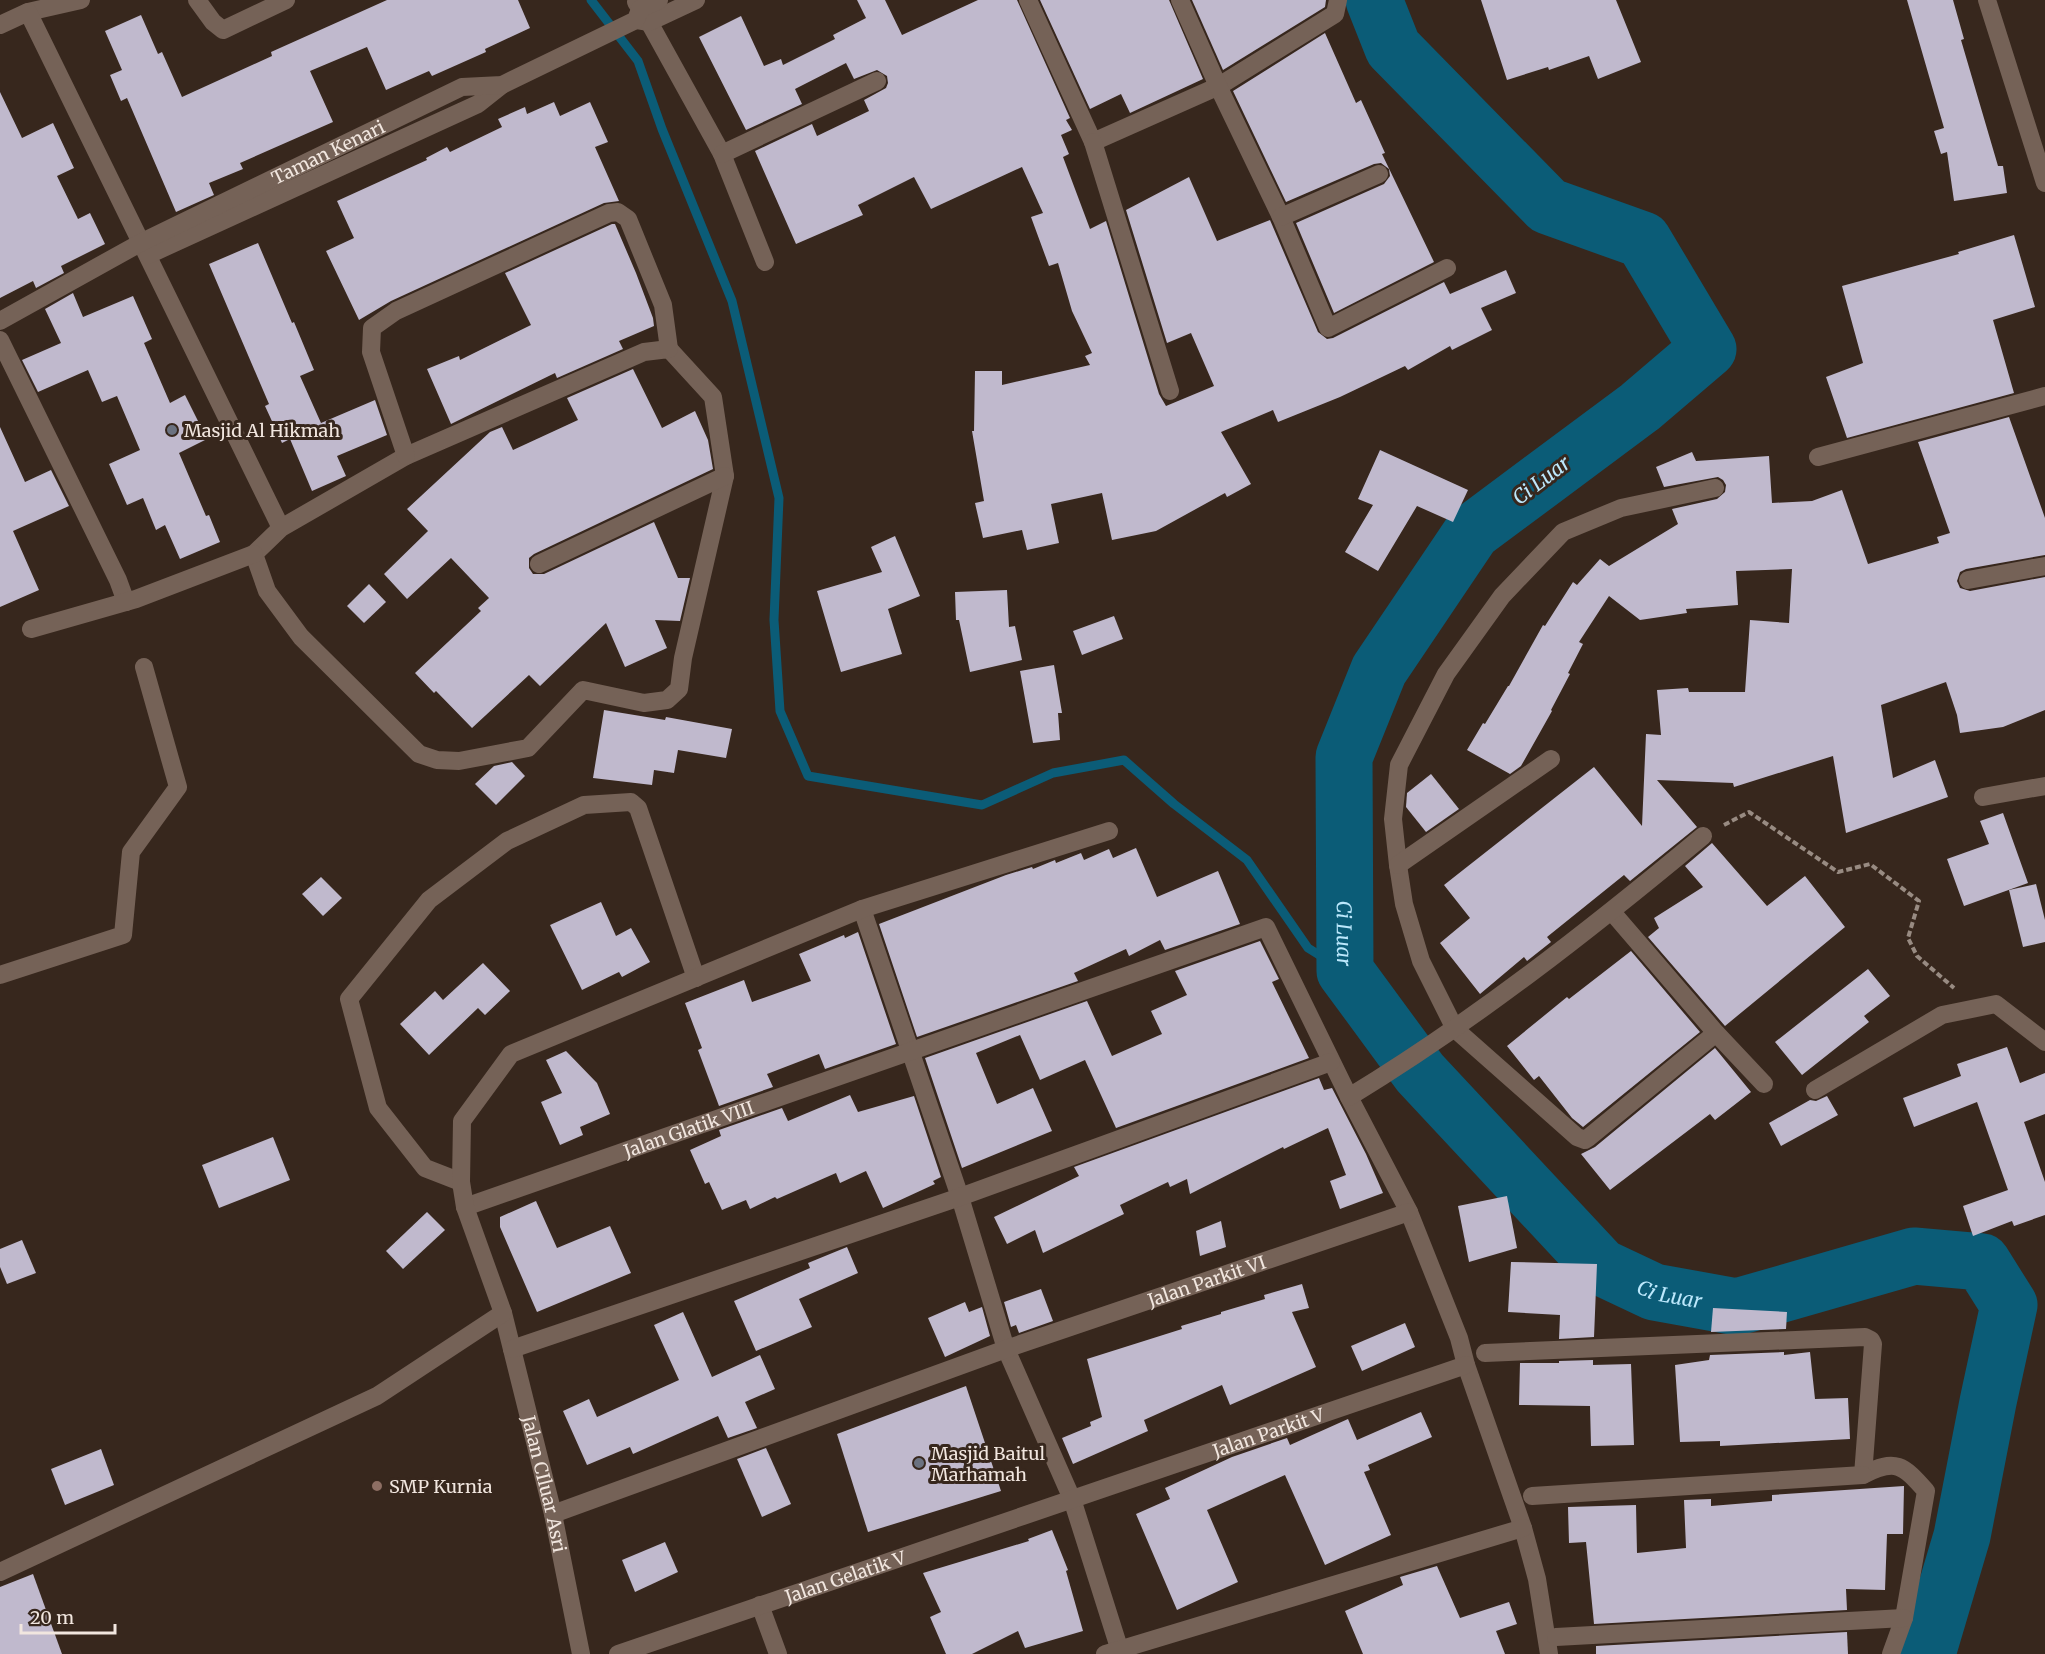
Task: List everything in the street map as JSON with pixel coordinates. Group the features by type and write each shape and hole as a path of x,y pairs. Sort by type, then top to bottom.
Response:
{"street":[{"path":"0,25 28,12 81,0"},
{"path":"197,0 213,22 224,30 286,0"},
{"path":"0,321 145,248 478,104 502,84 580,47 658,0"},
{"path":"638,14 696,0"},
{"path":"1028,0 1093,142 1170,391"},
{"path":"1180,0 1218,86 1281,217 1328,328 1447,268"},
{"path":"1093,142 1218,86 1335,14 1338,0"},
{"path":"1987,0 2045,183"},
{"path":"28,12 281,528"},
{"path":"638,14 722,154 765,262"},
{"path":"722,154 877,81"},
{"path":"1281,217 1379,174"},
{"path":"254,554 267,591 301,637 418,754 436,760 459,761 528,748 583,690 644,703 667,700 679,689 683,658 725,476 713,398 669,349 663,305 628,219 618,212 609,213 396,311 372,328 371,351 406,456"},
{"path":"0,340 118,580 126,602"},
{"path":"31,629 126,602 254,554 281,528 406,456 645,352 669,349"},
{"path":"1818,457 2045,396"},
{"path":"539,564 725,476"},
{"path":"1715,488 1621,508 1563,532 1502,596 1446,674 1399,765 1393,819 1404,904 1421,961 1452,1031 1574,1134 1585,1140 1716,1033"},
{"path":"1968,580 2045,566"},
{"path":"0,975 123,934 131,852 178,787 144,667"},
{"path":"1398,865 1551,759"},
{"path":"1983,797 2045,786"},
{"path":"461,1182 424,1168 378,1107 349,999 429,900 507,841 584,805 631,802 638,808 696,978"},
{"name":"Jalan CIluar Asri","path":"581,1654 553,1514 503,1313 465,1207 461,1182 462,1121 511,1054 862,909 1109,831"},
{"path":"1349,1097 1452,1031 1612,912 1702,836"},
{"path":"862,909 960,1197 1006,1349 1072,1499 1115,1652 1523,1528"},
{"path":"1612,912 1716,1033 1764,1084"},
{"name":"Jalan Glatik VIII","path":"465,1207 1266,927 1331,1062"},
{"path":"1815,1090 1942,1015 1996,1004 2045,1042"},
{"path":"512,1349 960,1197 1331,1062 1409,1212 1459,1338 1466,1365 1523,1528 1552,1646 1904,1618"},
{"name":"Jalan Parkit VI","path":"553,1514 1006,1349 1409,1212"},
{"path":"0,1572 377,1396 503,1313"},
{"path":"1485,1353 1868,1338 1873,1344 1863,1475"},
{"name":"Jalan Parkit V","path":"1072,1499 1466,1365"},
{"path":"1532,1496 1863,1475 1884,1465 1908,1470 1926,1491 1904,1618 1891,1654"},
{"name":"Jalan Gelatik V","path":"618,1654 1072,1499"},
{"path":"760,1605 778,1654"}],"path":[{"path":"1702,836 1749,812 1838,872 1870,864 1919,901 1908,938 1917,956 1958,991 1996,1004"}],"building":[{"path":"387,0 518,0 530,28 485,49 486,52 432,76 429,71 386,90 367,47 310,71 333,122 240,163 243,169 209,183 214,195 176,212 127,98 121,101 110,75 122,70 105,31 141,15 158,54 162,52 182,97 272,56 271,52"},
{"path":"857,0 885,0 902,35 978,0 1017,0 1070,118 1066,120 1072,130 1061,135 1069,154 1063,157 1090,229 1106,221 1159,394 1166,406 1214,386 1191,333 1167,343 1126,210 1189,177 1217,241 1270,220 1318,332 1327,339 1444,282 1450,294 1506,270 1516,293 1481,308 1492,330 1452,350 1450,346 1408,370 1405,366 1340,397 1278,422 1273,410 1221,432 1251,484 1227,497 1225,493 1156,531 1112,540 1102,493 1051,504 1059,543 1027,550 1022,530 983,538 975,503 984,501 972,431 974,431 975,371 1002,371 1002,385 1090,365 1085,356 1092,353 1072,311 1058,263 1049,266 1031,217 1043,213 1022,167 931,209 914,177 858,205 863,215 796,244 755,151 812,124 817,136 869,111 864,100 886,88 887,76 877,70 854,79 846,63 795,89 802,104 746,130 699,37 741,16 764,66 781,59 783,65 835,39 833,35 866,18"},
{"path":"1040,0 1169,0 1203,79 1130,113 1121,94 1090,109"},
{"path":"1192,0 1326,0 1325,7 1223,70"},
{"path":"1481,0 1616,0 1641,62 1598,79 1589,56 1549,70 1548,67 1507,80"},
{"path":"1907,0 1953,0 1964,39 1961,40 1998,166 2003,166 2007,193 1954,201 1947,152 1941,154 1934,131 1944,128"},
{"path":"1325,33 1356,103 1361,100 1385,153 1382,154 1434,262 1334,313 1296,223 1384,184 1390,176 1389,169 1381,163 1374,164 1286,202 1233,91"},
{"path":"0,92 22,138 53,123 74,168 57,176 78,219 90,213 105,244 61,266 64,273 36,288 33,281 0,298"},
{"path":"554,102 560,116 590,102 608,142 595,147 619,201 604,203 391,301 359,320 326,251 354,238 337,201 427,160 426,158 447,147 450,152 502,127 498,119 525,107 527,114"},
{"path":"615,224 636,273 654,326 619,341 623,349 557,378 555,373 451,424 427,369 459,356 460,360 531,325 505,273"},
{"path":"2014,235 2035,307 1993,320 2014,393 1847,438 1826,377 1863,363 1842,286 1959,254 1958,252"},
{"path":"258,243 314,370 300,376 321,423 375,400 387,435 337,456 346,476 312,491 290,439 282,443 265,406 269,404 209,264"},
{"path":"73,293 83,317 133,296 152,339 144,343 170,403 185,395 207,439 179,453 206,516 209,515 220,542 180,559 165,525 156,530 143,498 127,505 109,464 140,450 117,396 102,402 88,370 38,392 22,360 61,343 45,309"},
{"path":"633,369 662,428 695,411 708,440 713,469 534,554 529,558 529,568 533,574 544,574 654,522 678,578 690,578 680,621 655,620 667,648 625,667 606,623 540,686 529,675 472,728 415,673 481,611 478,608 489,598 451,558 407,599 384,574 428,531 407,509 490,432 502,427 513,450 578,420 567,398"},
{"path":"2009,417 2045,518 2045,555 1966,569 1960,572 1957,581 1960,588 1970,591 2045,577 2045,710 2003,727 1960,733 1957,715 1946,682 1881,705 1893,778 1935,760 1948,797 1846,833 1833,756 1734,787 1733,783 1657,780 1697,827 1630,881 1624,875 1547,937 1551,942 1527,961 1524,957 1480,994 1440,943 1470,918 1444,885 1594,767 1642,826 1646,734 1661,735 1657,690 1688,688 1689,692 1745,692 1750,620 1789,623 1792,569 1736,571 1738,605 1686,609 1687,613 1640,620 1609,596 1579,642 1583,644 1568,673 1570,674 1521,766 1510,774 1467,750 1509,686 1543,625 1545,626 1573,582 1577,585 1600,559 1609,566 1678,524 1672,509 1717,499 1725,492 1726,485 1718,477 1664,487 1656,467 1692,452 1696,461 1769,456 1772,503 1812,501 1842,490 1868,564 1939,543 1937,537 1950,533 1918,442"},
{"path":"0,427 25,482 51,470 69,506 13,531 39,590 0,607"},
{"path":"1380,450 1468,490 1453,522 1417,506 1378,571 1345,552 1373,505 1358,499"},
{"path":"895,536 920,596 888,609 902,654 841,672 817,591 882,572 871,547"},
{"path":"369,584 386,602 364,623 347,606"},
{"path":"1007,590 1009,627 1015,626 1022,660 970,672 959,620 956,620 955,592"},
{"path":"1114,616 1123,639 1082,655 1073,631"},
{"path":"1054,665 1062,713 1058,713 1060,740 1033,743 1020,671"},
{"path":"604,710 665,720 666,717 732,729 726,758 678,750 674,773 654,770 652,785 593,778"},
{"path":"512,762 525,776 496,805 475,784 494,766"},
{"path":"1431,774 1459,809 1426,832 1406,807 1407,793"},
{"path":"2003,813 2028,883 1964,906 1947,859 1989,844 1980,821"},
{"path":"1712,843 1767,906 1805,876 1845,927 1725,1026 1648,937 1659,928 1654,918 1703,887 1685,866"},
{"path":"1136,848 1157,897 1218,871 1240,924 1165,950 1160,940 1129,956 1126,949 1074,973 1078,981 917,1037 879,924 1006,875 1032,867 1033,869 1055,860 1056,863 1081,853 1084,860 1109,849 1113,858"},
{"path":"321,877 342,898 323,916 302,894"},
{"path":"2036,884 2045,920 2045,942 2023,947 2009,890"},
{"path":"601,902 616,936 631,928 650,962 622,977 619,972 582,990 550,925"},
{"path":"858,932 896,1044 825,1069 819,1054 767,1074 773,1087 719,1106 698,1050 702,1048 685,1003 744,980 752,1002 811,981 799,954 844,935 845,938"},
{"path":"1260,941 1279,979 1272,982 1309,1058 1116,1128 1085,1060 1040,1080 1020,1035 976,1053 997,1104 1033,1088 1052,1131 962,1168 925,1058 1087,1001 1112,1056 1162,1034 1151,1011 1187,995 1175,971"},
{"path":"1631,951 1700,1032 1583,1127 1572,1118 1539,1076 1534,1080 1507,1046 1567,997 1569,999"},
{"path":"483,963 510,991 485,1015 478,1008 429,1055 400,1024 435,991 443,1000"},
{"path":"1868,969 1890,996 1864,1016 1869,1022 1802,1075 1775,1042"},
{"path":"2007,1047 2020,1083 2045,1073 2045,1114 2024,1122 2045,1182 2045,1215 2014,1226 2012,1221 1973,1236 1963,1206 2008,1190 1977,1102 1914,1127 1903,1098 1961,1076 1957,1064"},
{"path":"1715,1048 1751,1092 1715,1120 1710,1114 1610,1190 1581,1154 1595,1147"},
{"path":"566,1051 597,1083 610,1114 580,1127 583,1135 560,1145 541,1102 562,1093 546,1060"},
{"path":"1319,1078 1324,1090 1332,1088 1383,1193 1340,1209 1330,1181 1346,1175 1328,1128 1284,1149 1283,1147 1190,1194 1187,1179 1170,1187 1168,1182 1120,1205 1124,1214 1043,1253 1035,1230 1007,1244 994,1217 1079,1176 1074,1167"},
{"path":"850,1095 858,1112 914,1096 941,1177 933,1181 935,1184 883,1208 866,1171 840,1183 836,1173 750,1209 746,1200 722,1210 709,1182 705,1184 690,1150 721,1136 719,1130 782,1108 788,1121"},
{"path":"1827,1096 1838,1115 1781,1146 1769,1123 1810,1100 1816,1101"},
{"path":"273,1137 290,1180 219,1208 202,1165"},
{"path":"1507,1196 1517,1248 1469,1262 1458,1206"},
{"path":"536,1201 557,1248 610,1226 631,1273 537,1312 500,1227 500,1217"},
{"path":"427,1212 445,1230 403,1269 386,1251"},
{"path":"1221,1221 1226,1247 1200,1256 1196,1231"},
{"path":"22,1240 36,1273 7,1284 0,1267 0,1249"},
{"path":"847,1247 858,1273 799,1299 812,1327 756,1351 734,1301 810,1268 808,1263"},
{"path":"1511,1262 1597,1264 1594,1337 1559,1339 1560,1315 1508,1312"},
{"path":"1302,1284 1309,1308 1292,1312 1316,1367 1230,1405 1222,1385 1144,1420 1148,1431 1073,1464 1062,1438 1091,1426 1090,1422 1102,1417 1087,1359 1182,1329 1181,1326 1265,1299 1264,1295"},
{"path":"1041,1289 1053,1321 1019,1333 1016,1325 1011,1327 1004,1302"},
{"path":"965,1302 969,1312 982,1307 990,1336 945,1357 928,1318"},
{"path":"1713,1308 1787,1312 1786,1329 1711,1332"},
{"path":"683,1312 712,1377 760,1355 775,1389 745,1402 757,1428 728,1438 718,1416 633,1454 630,1447 587,1465 563,1411 589,1399 597,1417 679,1380 654,1325"},
{"path":"1405,1323 1415,1347 1362,1371 1351,1346"},
{"path":"1784,1352 1784,1355 1810,1352 1815,1399 1848,1398 1850,1439 1720,1446 1720,1441 1680,1442 1675,1365 1709,1360 1710,1355"},
{"path":"1593,1360 1593,1365 1631,1364 1634,1445 1591,1446 1590,1406 1519,1405 1520,1363"},
{"name":"Masjid Baitul Marhamah","path":"966,1386 1001,1491 868,1532 837,1434"},
{"path":"1421,1412 1432,1437 1368,1465 1370,1470 1364,1472 1391,1535 1325,1565 1285,1475 1207,1510 1238,1582 1177,1610 1136,1514 1170,1499 1165,1488 1232,1457 1287,1438 1290,1445 1348,1419 1357,1440"},
{"path":"766,1448 791,1504 762,1517 737,1459"},
{"path":"101,1449 114,1485 65,1505 51,1469"},
{"path":"1904,1486 1903,1534 1887,1534 1885,1590 1846,1589 1847,1610 1594,1624 1586,1542 1569,1543 1568,1507 1636,1505 1637,1553 1686,1548 1684,1500 1711,1499 1711,1506 1772,1501 1772,1495"},
{"path":"1052,1530 1068,1570 1066,1571 1083,1631 1025,1648 1018,1631 972,1654 946,1654 930,1617 941,1612 923,1573 1029,1541 1028,1539"},
{"path":"665,1542 678,1572 635,1592 622,1560"},
{"path":"1437,1566 1460,1618 1509,1602 1517,1624 1496,1631 1505,1654 1363,1654 1345,1611 1403,1585 1400,1577"},
{"path":"33,1574 62,1654 0,1654 0,1587"},
{"path":"1847,1632 1848,1654 1596,1654 1596,1646"}],"waterway":[{"path":"591,0 638,61 662,129 732,301 779,498 774,620 780,711 808,776 982,805 1053,773 1124,760 1174,804 1247,860 1308,948 1345,971"},
{"name":"Ci Luar","path":"1374,0 1393,48 1548,206 1643,240 1708,349 1640,407 1472,532 1379,670 1344,757 1345,971 1420,1073 1601,1267 1654,1292 1737,1307 1914,1256 1982,1262 2009,1305 1962,1536 1927,1654"}],"place":[{"name":"Masjid Al Hikmah","path":"172,430"},
{"name":"Masjid Baitul Marhamah","path":"919,1463"},
{"name":"SMP Kurnia","path":"377,1486"}]}
